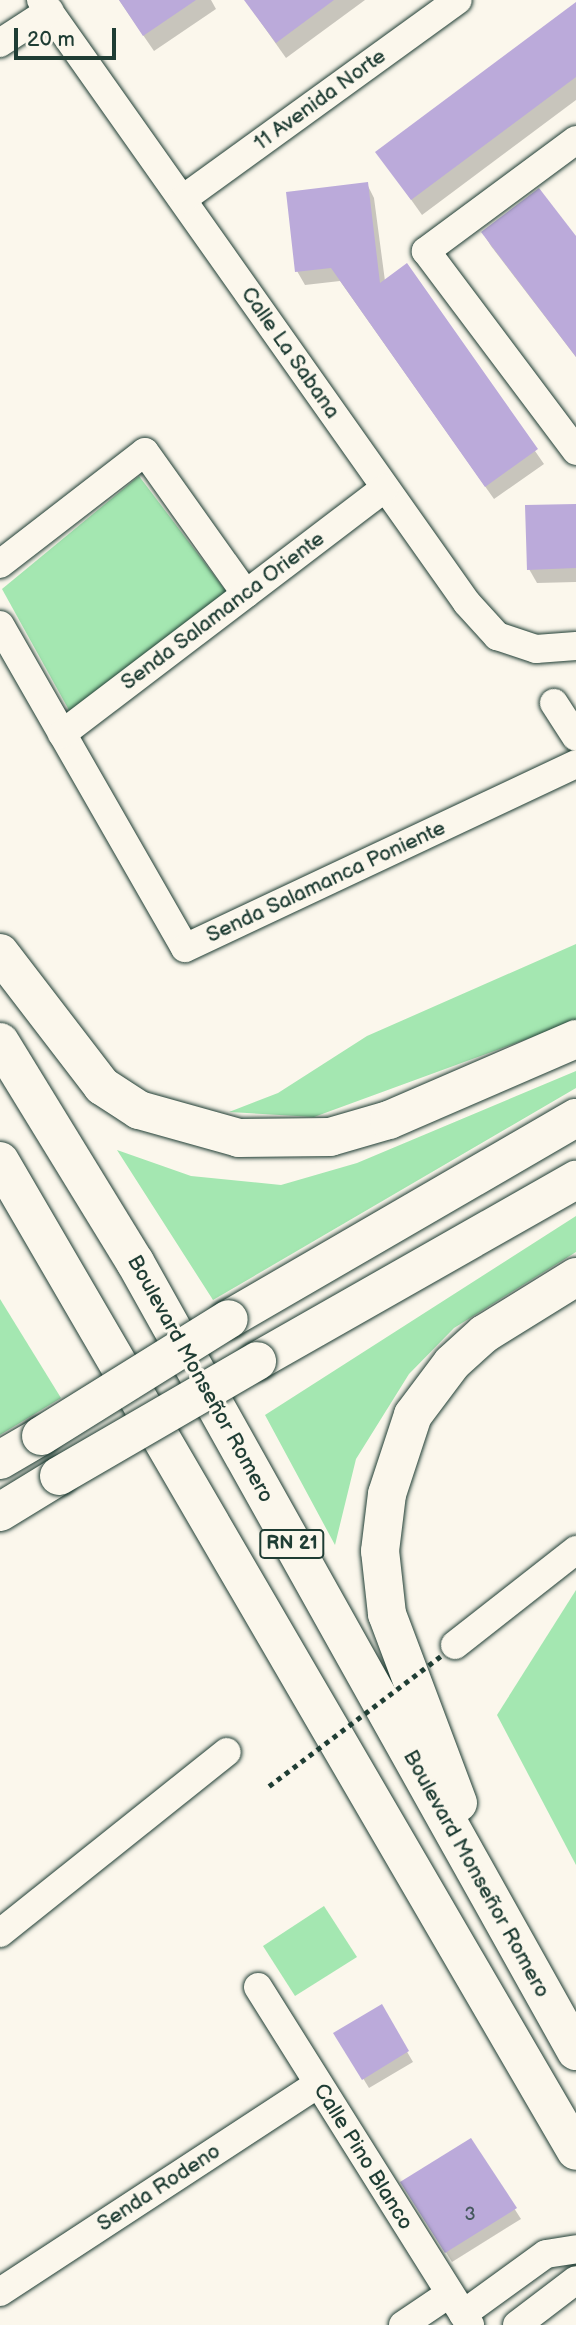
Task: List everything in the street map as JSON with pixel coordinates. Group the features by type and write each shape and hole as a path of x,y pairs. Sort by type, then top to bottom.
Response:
{"highway":[{"path":"0,953 102,1086 139,1110 239,1138 288,1141 354,1130 576,1039"},
{"name":"Boulevard Monseñor Romero","path":"0,1042 135,1262 507,1932 576,2051"},
{"path":"0,1460 229,1319 576,1118"},
{"name":"RN 21","path":"0,1161 42,1229 576,2151"},
{"path":"0,1177 42,1229"},
{"path":"0,1512 257,1361 576,1180"},
{"path":"507,1932 387,1614 382,1522 404,1435 432,1388 484,1334 576,1277"}],"street":[{"name":"11 Avenida Norte","path":"183,200 458,0"},
{"name":"Calle La Sabana","path":"45,6 384,489 498,636 536,649 576,646"},
{"path":"0,43 45,6"},
{"path":"576,141 426,251 576,451"},
{"path":"0,564 145,452 246,594"},
{"name":"Senda Salamanca Oriente","path":"62,734 384,489"},
{"path":"0,625 62,734"},
{"path":"554,703 576,737"},
{"name":"Senda Salamanca Poniente","path":"62,734 185,948 576,764"},
{"path":"448,1650 576,1550"},
{"path":"0,1933 227,1752"},
{"name":"Calle Pino Blanco","path":"258,1987 461,2311"},
{"name":"Senda Rodeno","path":"0,2292 318,2084"},
{"path":"403,2325 461,2311 546,2254 576,2249"},
{"path":"517,2325 576,2280"}],"path":[{"path":"268,1786 448,1650"}],"green space":[{"path":"139,476 229,595 70,712 2,589"},
{"path":"576,944 576,1021 314,1117 229,1112 278,1093 367,1036"},
{"path":"576,1071 576,1088 213,1300 117,1150 191,1176 281,1185 357,1163"},
{"path":"576,1216 576,1252 454,1328 409,1374 356,1459 335,1545 265,1415"},
{"path":"0,1299 61,1398 0,1435"},
{"path":"576,1590 576,1865 497,1715"},
{"path":"324,1906 357,1957 295,1996 263,1946"}],"building":[{"path":"119,0 196,0 143,36"},
{"path":"244,0 334,0 276,43"},
{"path":"576,2 576,77 411,200 375,152"},
{"path":"368,182 380,283 407,263 538,449 485,487 331,268 295,272 286,192"},
{"path":"539,188 576,236 576,357 481,232"},
{"path":"576,504 576,568 527,570 525,505"},
{"path":"382,2004 409,2051 362,2080 333,2033"},
{"path":"471,2138 517,2208 445,2253 400,2182"}]}
